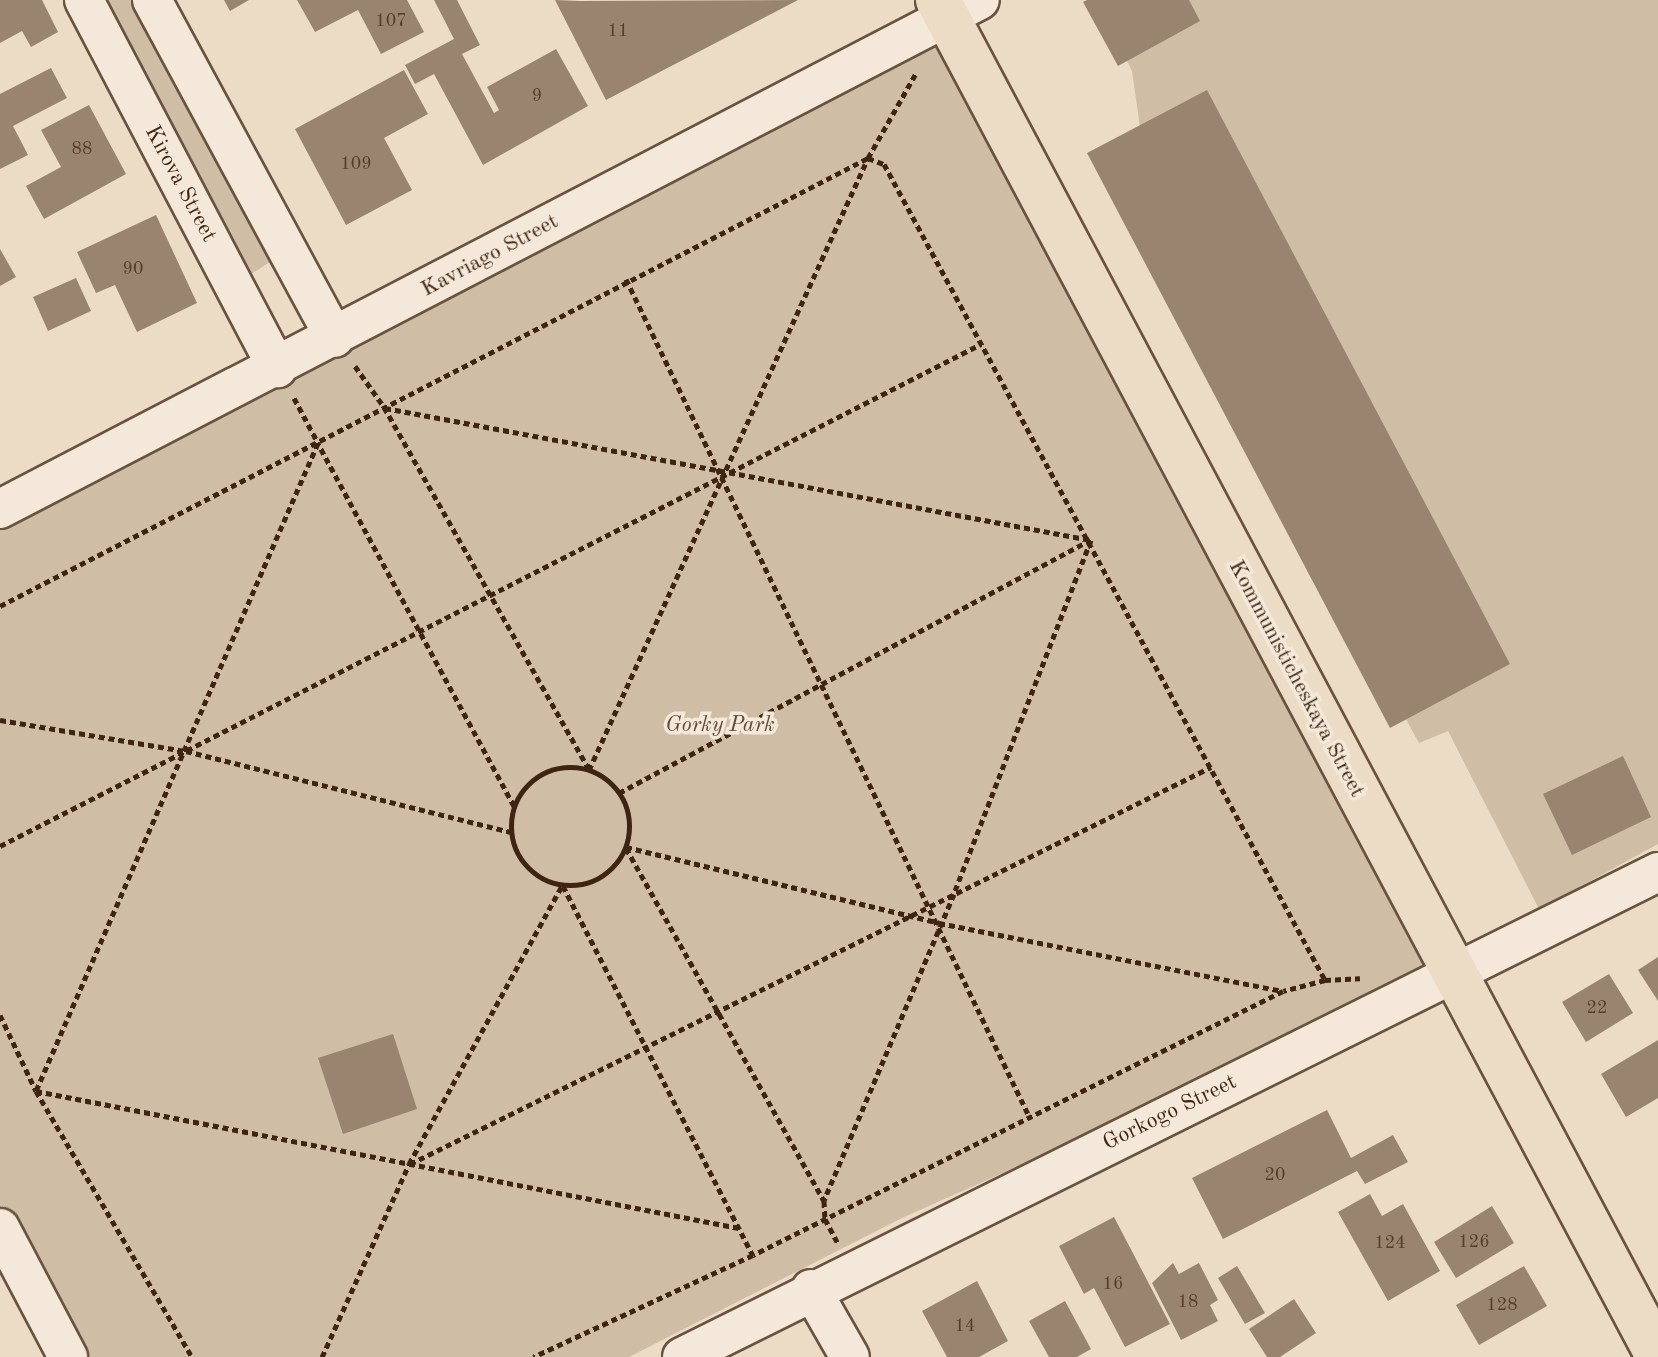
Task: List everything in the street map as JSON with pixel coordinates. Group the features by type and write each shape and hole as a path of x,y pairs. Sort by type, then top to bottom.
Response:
{"main road":[{"name":"Kommunisticheskaya Street","path":"955,5 1452,973 1658,1356"}],"street":[{"name":"Kirova Street","path":"84,0 277,368"},
{"path":"152,0 335,338"},
{"name":"Kavriago Street","path":"0,509 335,338 955,5"},
{"name":"Gorkogo Street","path":"682,1357 811,1289 1658,872"},
{"path":"0,1228 68,1357"},
{"path":"811,1289 850,1357"}],"path":[{"path":"589,770 868,158 919,68"},
{"path":"0,606 318,443 626,279 868,158 884,164 1091,540 1325,980 1283,991 753,1255 533,1357"},
{"path":"626,279 825,683 1030,1118"},
{"path":"335,338 384,407 589,770 619,793 627,810 626,847 824,1201"},
{"path":"0,846 722,473 981,344"},
{"path":"277,368 417,632 514,806"},
{"path":"384,407 1091,540"},
{"path":"36,1091 318,443"},
{"path":"619,793 1091,540"},
{"path":"825,1219 824,1201 939,923 954,894 1091,540"},
{"path":"0,720 186,751 510,832"},
{"path":"409,1164 1211,766"},
{"path":"589,770 553,769 536,777 514,806 510,832 527,868 562,886 753,1255"},
{"path":"626,847 939,923 1283,991"},
{"path":"322,1357 409,1164 562,886 601,877 626,847"},
{"path":"0,1015 36,1091 192,1357"},
{"path":"36,1091 739,1228"}],"green space":[{"path":"84,0 152,0 276,258 234,285"},
{"path":"1128,0 1658,0 1658,844 1539,909 1448,731 1419,743 1098,158 1141,134 1132,71 1103,12"},
{"name":"Gorky Park","path":"948,16 1452,973 902,1218 629,1357 83,1357 0,1207 0,509"}],"building":[{"path":"0,0 42,0 58,32 31,47 22,31 0,43"},
{"path":"224,0 249,0 230,11"},
{"path":"297,0 407,0 424,32 381,54 358,10 315,32"},
{"path":"434,0 457,0 480,45 462,54 494,113 499,110 487,87 556,49 588,106 483,165 434,74 415,84 405,65 454,39"},
{"path":"555,0 579,1 798,0 606,100"},
{"path":"1189,0 1200,21 1118,66 1083,2"},
{"path":"51,68 67,98 13,126 28,155 0,169 0,94"},
{"path":"404,70 428,114 384,138 412,190 346,225 295,129"},
{"path":"1207,90 1510,664 1390,728 1087,153"},
{"path":"89,105 126,174 44,219 26,186 61,167 41,130"},
{"path":"156,215 197,303 137,332 115,285 96,293 77,252"},
{"path":"0,249 16,277 0,286"},
{"path":"76,278 91,311 48,331 33,297"},
{"path":"1623,756 1651,817 1572,855 1543,794"},
{"path":"1658,957 1658,1001 1638,970"},
{"path":"1609,974 1633,1013 1586,1042 1562,1002"},
{"path":"393,1034 417,1109 343,1134 318,1058"},
{"path":"1658,1040 1658,1098 1626,1117 1601,1074"},
{"path":"1327,1110 1351,1158 1393,1135 1408,1162 1365,1184 1357,1171 1223,1239 1192,1178"},
{"path":"1370,1194 1382,1216 1403,1204 1440,1271 1388,1301 1338,1212"},
{"path":"1492,1206 1514,1243 1456,1278 1434,1242"},
{"path":"1114,1217 1170,1324 1125,1347 1094,1288 1084,1294 1059,1246"},
{"path":"1173,1263 1179,1274 1199,1263 1218,1300 1210,1305 1218,1321 1181,1340 1152,1283"},
{"path":"1237,1266 1265,1313 1245,1324 1218,1278"},
{"path":"1524,1266 1547,1306 1479,1345 1456,1305"},
{"path":"977,1281 1008,1341 979,1357 947,1357 922,1311"},
{"path":"1294,1299 1316,1333 1280,1357 1267,1357 1249,1329"},
{"path":"1065,1301 1091,1349 1077,1357 1049,1357 1029,1321"}]}
